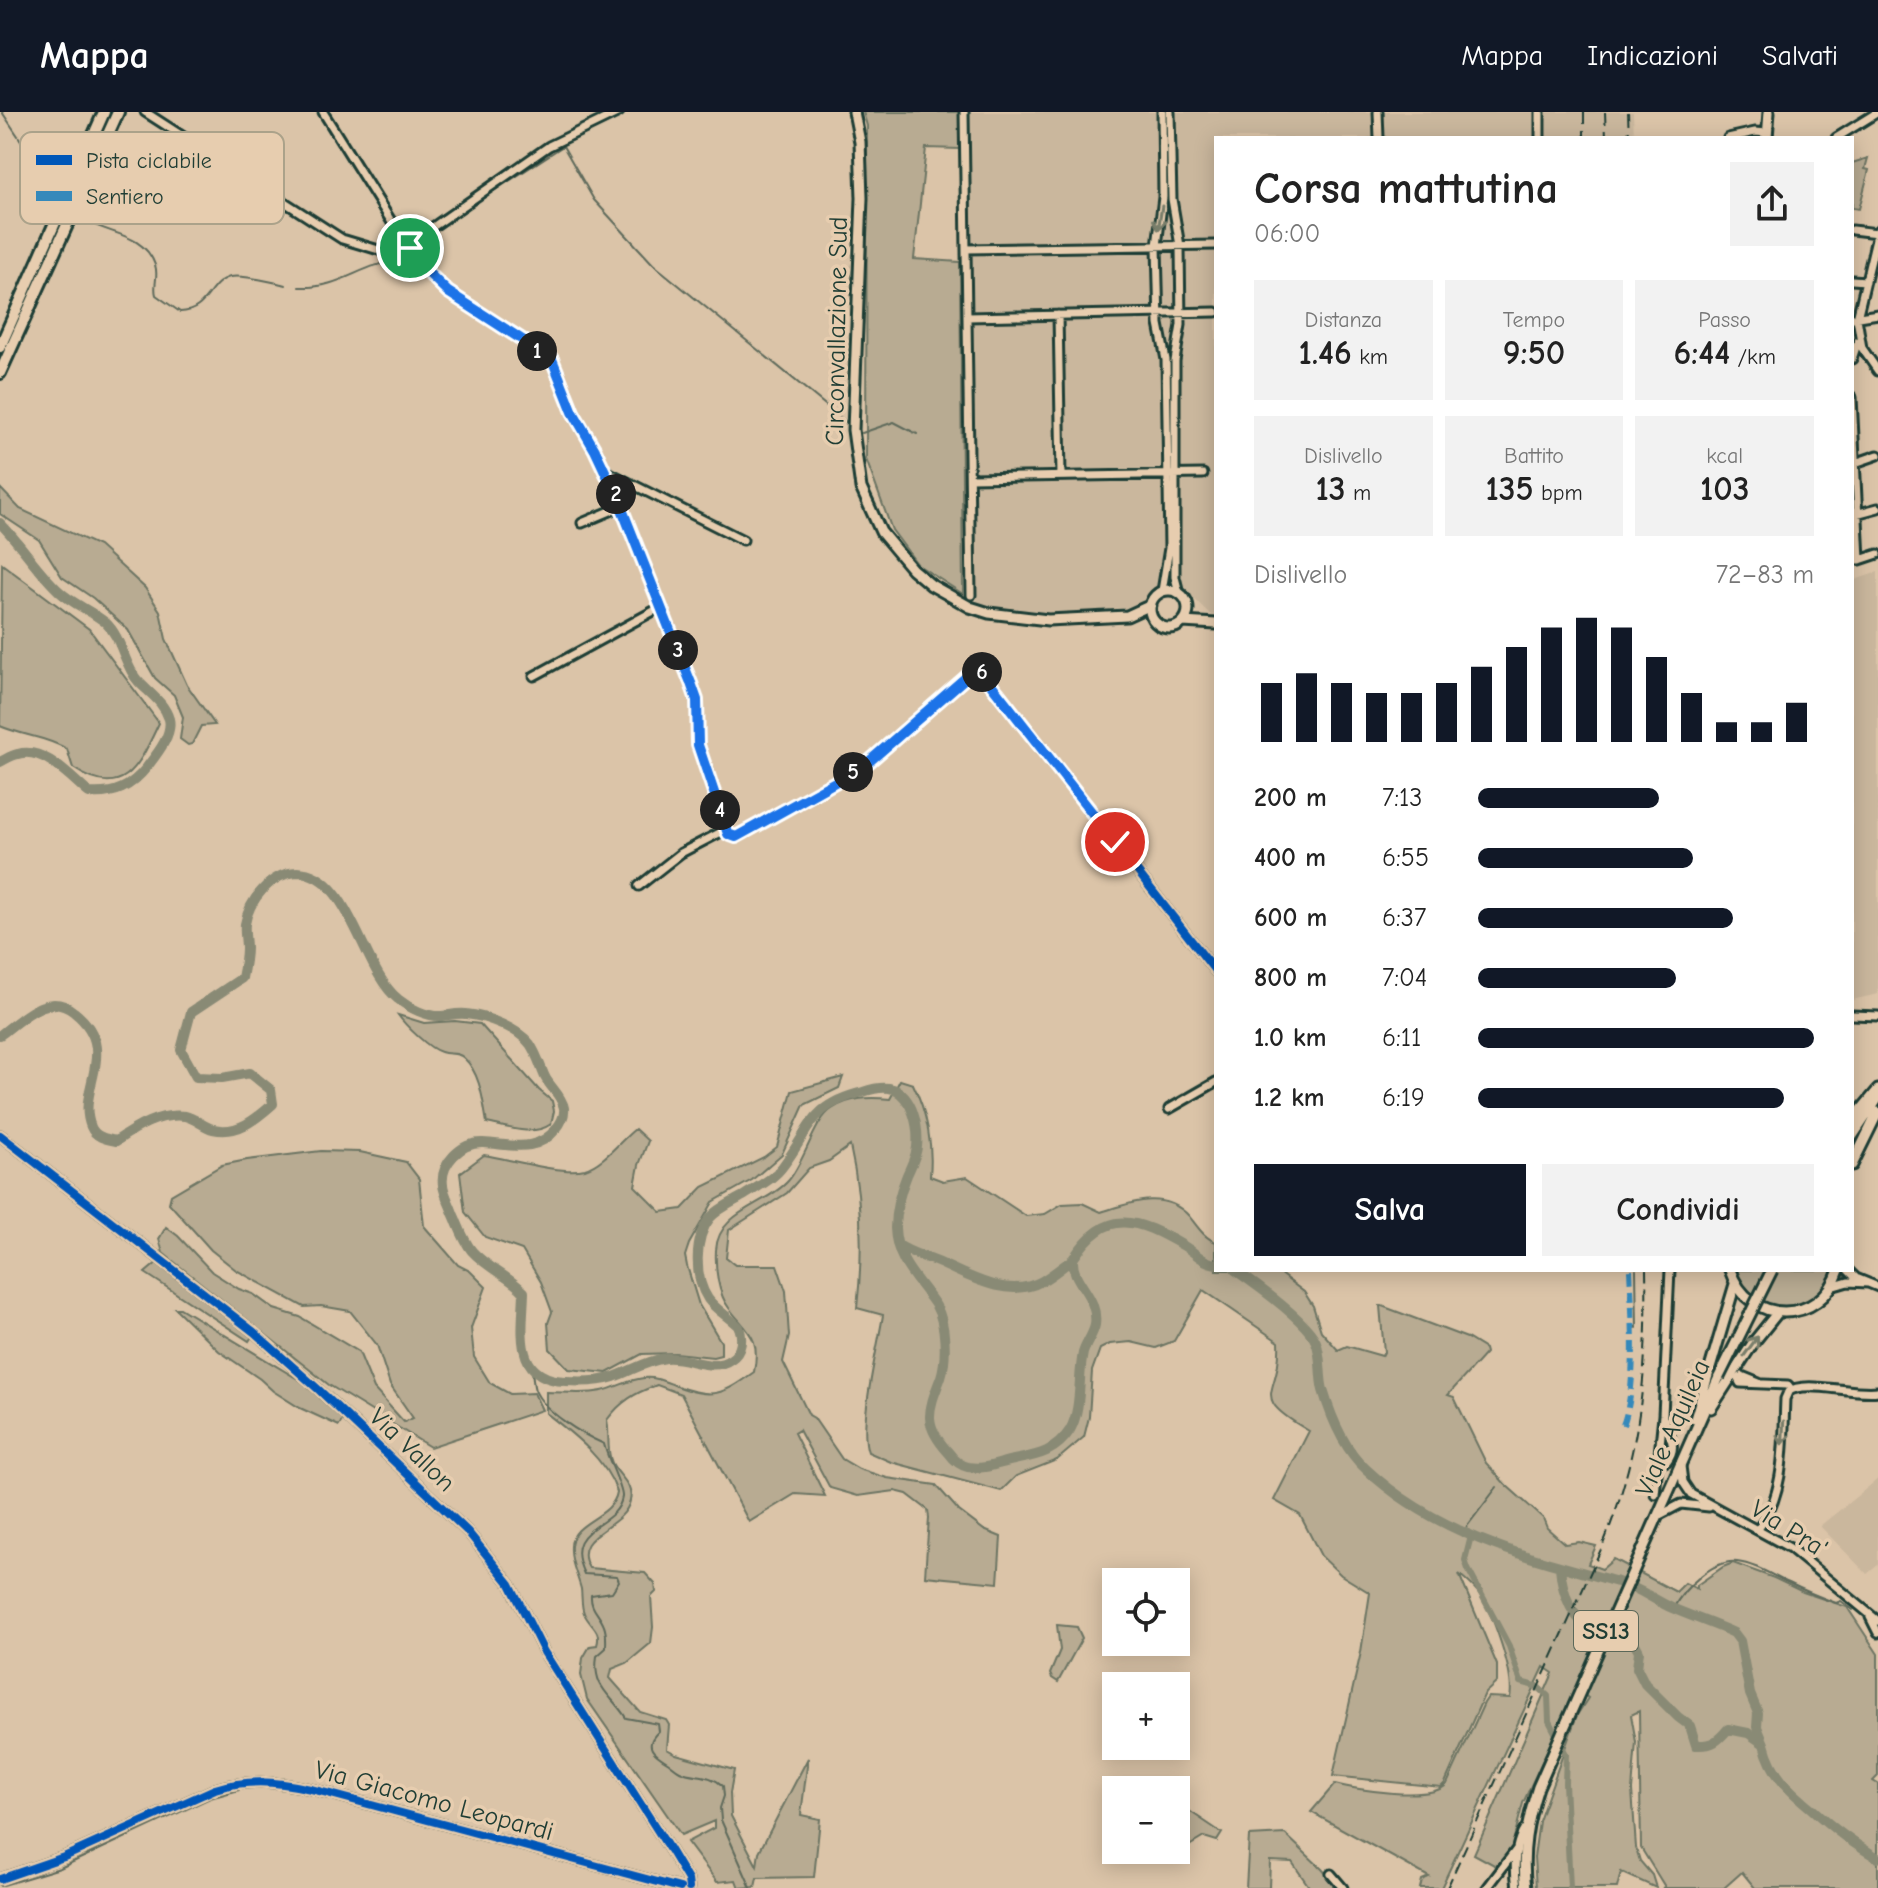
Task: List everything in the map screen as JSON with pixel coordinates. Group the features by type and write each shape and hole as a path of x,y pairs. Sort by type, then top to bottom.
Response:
{"highway":[{"path":"97,132 104,112"},
{"path":"107,132 118,112"},
{"path":"0,373 60,224"},
{"path":"0,347 41,268"}],"main road":[{"name":"Circonvallazione Sud","path":"854,112 860,142 862,198 853,430 861,488 881,532 912,569 931,585 970,607 1027,620 1127,616 1151,605"},
{"path":"1767,135 1769,112"},
{"path":"1152,618 1151,605 1155,597 1162,591 1171,590 1179,593 1188,608 1214,623"},
{"path":"1183,622 1188,608"},
{"path":"1127,616 1152,618 1164,627 1174,627 1183,622 1214,624"},
{"path":"1857,1122 1878,1090"},
{"path":"1857,1122 1878,1098"},
{"path":"1854,1161 1878,1112"},
{"path":"1731,1272 1735,1284 1753,1303 1778,1312 1793,1312 1821,1299 1838,1272"},
{"name":"Viale Aquileia","path":"1527,1826 1547,1764 1719,1377 1771,1272"},
{"path":"1682,1460 1735,1284"},
{"path":"1682,1460 1728,1379 1778,1312"},
{"name":"SS13","path":"1526,1888 1524,1850 1527,1826"}],"street":[{"path":"145,112 176,132"},
{"path":"323,112 411,250 410,255 448,292 552,359 573,412 605,470 697,700 698,745 728,834 736,837 864,766 972,672 980,670 1214,969"},
{"path":"398,253 400,247 549,146 619,112"},
{"path":"964,112 971,595"},
{"path":"1162,112 1163,197 1157,246 1158,313 1166,360 1175,577 1179,593"},
{"path":"1162,591 1169,548 1175,361 1181,313 1180,246 1172,199 1170,112"},
{"path":"1378,112 1379,136"},
{"path":"1540,112 1540,136"},
{"path":"1839,136 1878,112"},
{"path":"1737,136 1755,132 1767,135"},
{"path":"284,202 342,239 398,253 402,258 410,255"},
{"path":"1854,230 1878,231 1854,318 1862,348 1878,371"},
{"path":"966,249 1214,245"},
{"path":"1854,280 1866,281"},
{"path":"967,317 1214,312"},
{"path":"1854,318 1878,314"},
{"path":"1058,315 1061,476"},
{"path":"1854,353 1859,339"},
{"path":"1854,464 1878,455"},
{"path":"605,470 743,540"},
{"path":"970,478 1203,474"},
{"path":"1854,489 1856,560 1878,554"},
{"path":"582,523 620,507"},
{"path":"1855,514 1878,508"},
{"path":"534,676 661,607"},
{"path":"639,886 681,853 727,829"},
{"path":"1854,1015 1878,1016"},
{"path":"1169,1109 1214,1083"},
{"name":"Via Vallon","path":"0,1135 254,1332 468,1532 510,1584 544,1652 676,1860 688,1880 689,1888"},
{"path":"1655,1494 1660,1457 1670,1272"},
{"path":"1851,1272 1878,1287"},
{"path":"1831,1287 1848,1282 1868,1283"},
{"path":"1759,1383 1788,1385 1791,1389"},
{"path":"1773,1537 1768,1520 1781,1469 1785,1399 1791,1389 1801,1386 1859,1393 1878,1391"},
{"path":"1660,1457 1667,1461 1674,1444 1665,1423 1664,1396"},
{"name":"Via Pra'","path":"1682,1460 1685,1486 1691,1494 1712,1508 1773,1537 1815,1567 1878,1621"},
{"name":"Via Pra'","path":"1658,1516 1681,1504 1712,1508"},
{"path":"1758,1529 1771,1504"},
{"path":"1870,1616 1878,1633"},
{"name":"Via Giacomo Leopardi","path":"0,1879 64,1857 209,1791 236,1783 262,1781 314,1790 680,1888"},
{"path":"1517,1888 1517,1849 1521,1833 1527,1826"},
{"path":"1487,1888 1517,1849"},
{"path":"1498,1875 1508,1872 1515,1875"},
{"path":"1331,1874 1343,1888"}],"shaded area":[{"path":"863,112 959,112 960,149 926,148 914,259 960,262 963,594 918,565 892,530 866,459 867,126"},
{"path":"964,112 1534,112 1535,136 1214,136 1214,615 1182,587 1154,587 1139,605 1124,610 1035,613 977,603"},
{"path":"1547,112 1633,112 1634,136 1547,136"},
{"path":"1868,158 1865,169 1869,170 1859,209 1854,208 1854,162"},
{"path":"0,488 20,509 99,546 145,588 160,611 166,639 187,685 215,725 201,726 192,744 188,745 180,739 183,717 174,695 155,678 128,630 93,598 62,577 39,540 0,514"},
{"path":"2,564 89,629 159,723 137,764 118,780 91,778 73,768 67,749 0,726"},
{"path":"1878,572 1878,994 1854,1000 1854,580"},
{"path":"398,1015 424,1023 455,1021 480,1024 552,1101 554,1111 551,1124 528,1130 487,1123 480,1089 470,1065 459,1055 441,1052 430,1046"},
{"path":"843,1077 839,1088 804,1105 782,1154 752,1180 713,1202 689,1244 685,1256 687,1266 699,1305 721,1342 721,1355 642,1354 607,1373 569,1369 550,1349 548,1323 552,1312 541,1282 522,1250 485,1237 465,1212 460,1173 484,1155 549,1168 585,1169 605,1157 635,1129 648,1141 635,1186 661,1212 682,1209 703,1187 764,1157 777,1147 792,1091"},
{"path":"900,1080 913,1084 930,1141 930,1176 943,1181 967,1177 1026,1216 1045,1214 1062,1204 1082,1203 1101,1212 1146,1200 1169,1203 1189,1216 1204,1235 1214,1241 1214,1272 1278,1272 1304,1292 1313,1306 1321,1331 1338,1350 1347,1346 1382,1356 1380,1306 1467,1338 1485,1349 1486,1353 1448,1395 1454,1397 1486,1463 1543,1518 1547,1528 1565,1544 1579,1542 1596,1546 1588,1564 1602,1569 1614,1559 1676,1592 1685,1583 1697,1589 1697,1585 1733,1563 1847,1607 1878,1654 1878,1776 1873,1781 1878,1784 1878,1888 1755,1888 1742,1872 1724,1888 1662,1888 1665,1887 1641,1848 1639,1711 1631,1715 1636,1742 1632,1790 1636,1848 1656,1888 1621,1872 1617,1888 1536,1888 1534,1857 1539,1821 1577,1715 1588,1698 1576,1688 1523,1803 1511,1850 1496,1866 1474,1854 1553,1673 1544,1667 1441,1888 1420,1888 1422,1880 1429,1877 1311,1812 1335,1784 1411,1793 1439,1789 1447,1784 1488,1697 1510,1698 1509,1674 1501,1643 1477,1591 1459,1574 1497,1665 1497,1682 1485,1693 1445,1783 1441,1787 1333,1776 1361,1652 1370,1593 1341,1575 1321,1556 1300,1515 1274,1500 1309,1431 1289,1419 1272,1401 1279,1342 1203,1290 1174,1341 1156,1348 1131,1342 1110,1344 1100,1349 1092,1371 1089,1417 1084,1437 1057,1460 1016,1476 1001,1491 891,1462 868,1452 865,1423 883,1315 857,1308 860,1227 850,1146 829,1161 809,1168 787,1193 729,1230 726,1258 735,1265 777,1265 786,1291 789,1336 783,1362 809,1415 842,1459 859,1469 887,1478 936,1485 959,1511 984,1530 1001,1537 998,1583 925,1576 928,1510 907,1494 895,1491 858,1496 830,1488 799,1430 794,1433 825,1496 795,1494 749,1522 681,1394 657,1385 635,1395 618,1408 607,1420 609,1453 615,1468 628,1485 630,1501 626,1511 592,1539 586,1547 585,1557 589,1568 645,1573 655,1584 656,1592 651,1597 651,1643 627,1663 612,1669 610,1678 640,1712 666,1720 669,1725 667,1749 734,1770 730,1793 731,1816 757,1866 759,1852 808,1758 801,1815 820,1819 814,1877 757,1878 755,1887 739,1888 736,1880 717,1882 687,1842 714,1828 714,1821 681,1835 587,1699 581,1675 583,1658 590,1646 597,1645 598,1635 583,1610 571,1546 578,1531 608,1508 617,1492 605,1468 577,1438 546,1413 546,1392 595,1392 648,1378 708,1394 725,1390 754,1372 754,1343 725,1302 720,1288 716,1257 719,1237 734,1217 788,1181 820,1122 832,1109 853,1100 890,1099"},
{"path":"321,1151 360,1152 406,1162 419,1179 424,1226 458,1265 470,1271 486,1287 471,1328 474,1357 490,1383 510,1394 534,1393 542,1410 430,1447 329,1385 163,1253 159,1239 166,1227 212,1272 274,1309 300,1317 359,1352 374,1389 404,1422 413,1418 390,1385 377,1345 350,1311 321,1306 304,1307 236,1270 211,1250 169,1203 171,1195 222,1165"},
{"path":"159,1261 253,1335 249,1341 145,1273"},
{"path":"1737,1272 1833,1272 1813,1298 1784,1308 1769,1306 1744,1287"},
{"path":"175,1308 180,1308 301,1381 343,1419 339,1426 273,1391 219,1351"},
{"path":"1878,1479 1878,1565 1867,1574 1820,1526"},
{"path":"1057,1625 1077,1627 1082,1638 1058,1682 1050,1674 1060,1650"},
{"path":"1190,1811 1222,1833 1217,1841 1204,1837 1190,1845"},
{"path":"1285,1834 1338,1888 1310,1888 1292,1862 1270,1861 1269,1888 1246,1888 1249,1836"}],"waterway":[{"path":"2,112 20,139"},
{"path":"458,214 563,146 594,200 653,264 846,422"},
{"path":"94,224 141,245 155,265 156,295 180,312 197,307 222,280 230,277 250,277 286,285"},
{"path":"299,287 328,284 375,266 400,262"},
{"path":"862,433 894,422 917,434"},
{"path":"0,523 60,592 106,623 133,675 164,708 170,725 163,744 135,780 107,793 89,793 56,765 38,755 18,754 0,762"},
{"path":"0,1035 45,1005 64,1006 74,1012 88,1026 95,1041 88,1113 93,1130 105,1138 116,1141 148,1122 176,1115 222,1130 246,1124 273,1104 271,1090 250,1073 222,1078 196,1077 181,1050 191,1012 242,978 247,915 263,889 287,874 297,872 315,876 330,888 343,905 385,986 398,999 424,1013 436,1016 474,1015 518,1033 530,1044 545,1077 561,1100 563,1117 548,1137 531,1145 483,1143 467,1146 449,1162 443,1185 461,1233 472,1251 524,1292 523,1337 529,1362 537,1372 566,1381 608,1379 659,1359 716,1364 735,1356 741,1344 739,1327 711,1303 700,1280 699,1247 705,1226 718,1211 779,1171 822,1111 845,1097 878,1088 893,1089 910,1106 916,1122 917,1139 916,1154 897,1207 896,1240 904,1261 936,1306 944,1331 944,1360 931,1408 931,1425 940,1443 953,1458 968,1467 986,1467 1039,1454 1059,1443 1070,1430 1078,1402 1083,1353 1095,1325 1093,1305 1076,1275 1073,1259 1098,1231 1111,1224 1137,1224 1152,1229 1214,1264"},
{"path":"897,1244 978,1280 1004,1287 1030,1286 1073,1259"},
{"path":"1238,1272 1280,1303 1311,1333 1318,1348 1323,1390 1340,1432 1358,1461 1393,1492 1422,1511 1485,1541 1551,1564 1625,1584 1672,1608 1734,1633 1740,1641 1750,1694 1758,1713 1757,1727 1764,1744"},
{"path":"1636,1272 1637,1328"},
{"path":"532,1371 535,1390 547,1406 575,1429 604,1444 622,1493 618,1508 584,1536 579,1546 584,1574 617,1576 619,1581 612,1592 591,1595 606,1634 606,1648 597,1656 597,1676 626,1718 658,1724 659,1731 651,1745 659,1756 680,1771 712,1779 723,1786 721,1820 751,1888"},
{"path":"1462,1533 1497,1487"},
{"path":"1471,1536 1465,1560 1468,1569 1509,1646 1521,1682 1538,1687 1548,1696 1549,1721 1566,1754 1570,1888"},
{"path":"1673,1609 1684,1593 1709,1570 1728,1562 1737,1562 1836,1603 1841,1601 1853,1610"},
{"path":"1560,1567 1566,1597 1576,1615 1590,1628 1632,1638 1639,1651 1637,1668 1645,1684 1690,1726 1696,1745 1714,1742 1728,1729 1748,1733 1764,1744 1772,1765 1789,1789 1836,1830 1878,1858"},
{"path":"0,1886 60,1868 210,1798 239,1790"}],"railway":[{"path":"1584,112 1584,136"},
{"path":"1605,112 1606,136"},
{"path":"1628,112 1629,136"},
{"path":"1447,1888 1602,1547 1626,1478 1634,1445 1643,1377 1646,1272"}],"marked path":[{"path":"1623,1425 1632,1370 1630,1272"}],"cycle path":[{"path":"410,255 448,292 552,359 573,412 618,499 691,683 697,700 698,745 728,834 736,837 864,766 972,672 980,670 1214,969"},
{"path":"0,1135 254,1332 468,1532 510,1584 544,1652 670,1850 688,1880 689,1888"},
{"path":"0,1879 64,1857 215,1789 258,1782 313,1789 680,1888"}],"route":[{"path":"410,248 410,255 448,292 552,359 573,412 618,499 691,683 697,700 698,745 728,834 736,837 864,766 949,691 972,672 980,670 1115,842"}]}
